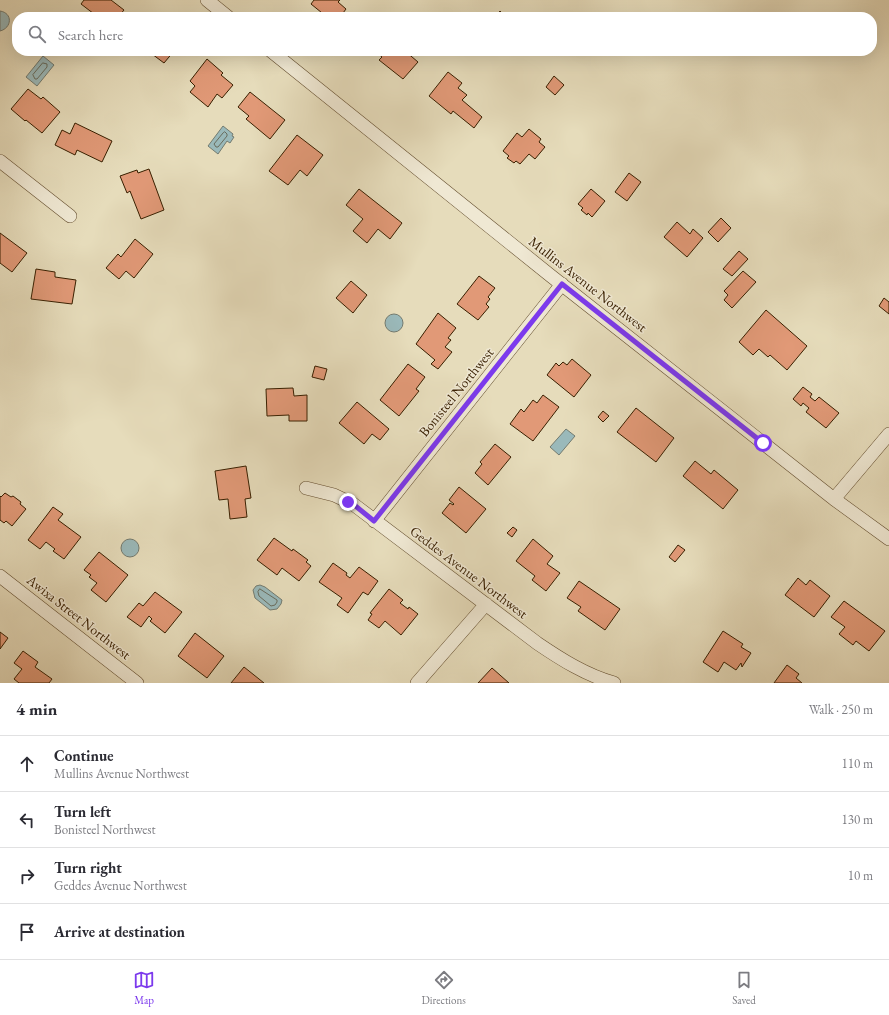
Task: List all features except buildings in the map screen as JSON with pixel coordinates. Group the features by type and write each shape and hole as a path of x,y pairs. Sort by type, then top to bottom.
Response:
{"street":[{"path":"207,0 222,12"},
{"name":"Mullins Avenue Northwest","path":"277,56 834,499 889,538"},
{"path":"0,161 70,216"},
{"name":"Bonisteel Northwest","path":"374,521 562,284"},
{"path":"834,499 889,434"},
{"name":"Geddes Avenue Northwest","path":"306,488 334,495 353,504 537,643 567,663 614,683"},
{"name":"Awixa Street Northwest","path":"0,576 137,683"},
{"path":"417,683 486,604"}],"water":[{"path":"0,11 4,12 9,17 9,24 0,31"},
{"path":"43,56 54,65 37,86 26,77"},
{"path":"223,126 233,134 232,136 234,137 230,143 227,141 218,154 208,146"},
{"path":"390,314 398,314 403,319 401,330 398,332 390,332 385,327 385,319"},
{"path":"566,429 575,436 559,455 550,447"},
{"path":"130,539 136,542 139,548 136,554 130,557 124,554 121,548 124,542"},
{"path":"260,585 282,600 277,609 270,610 255,598 253,590 256,586"}],"route":[{"path":"348,502 353,504 374,521 562,284 763,443"}]}
